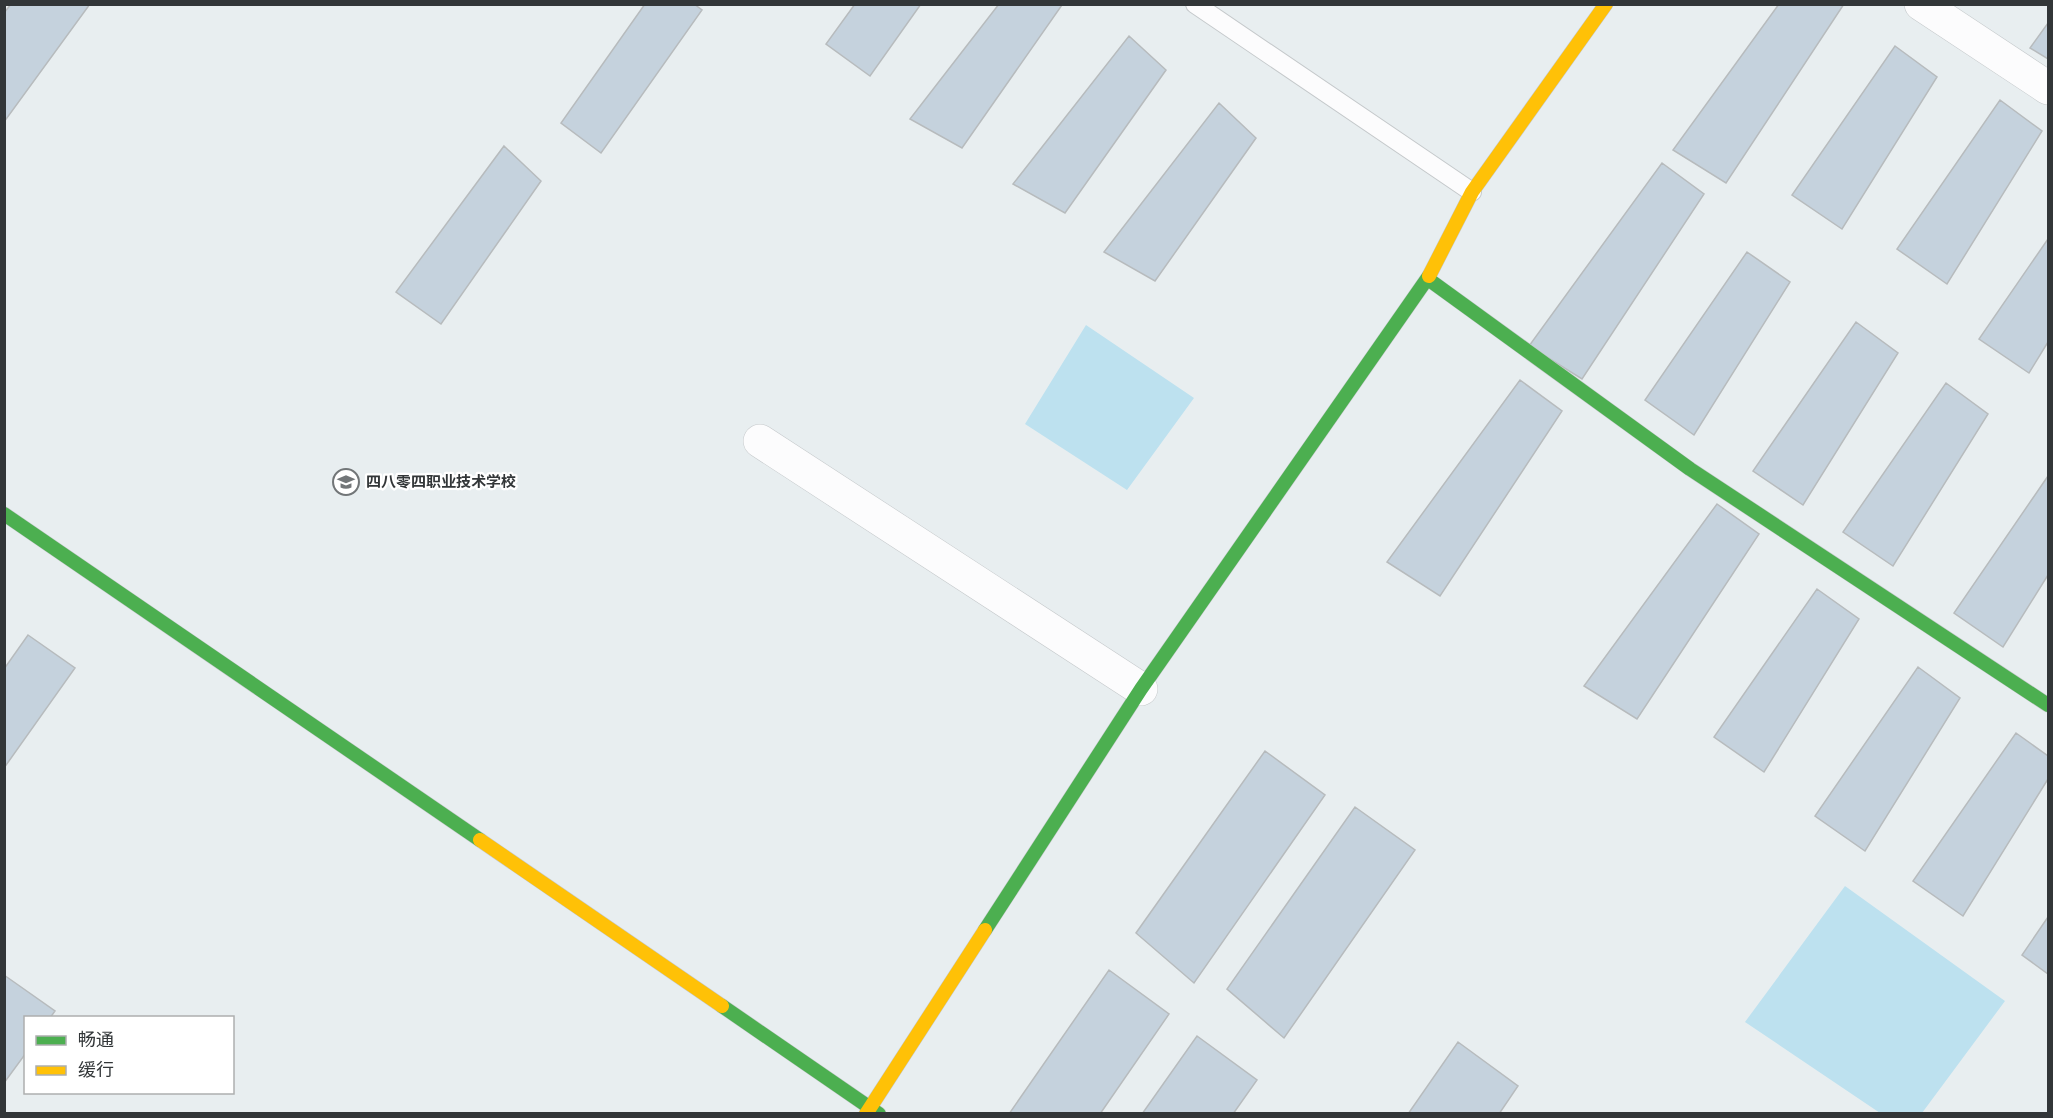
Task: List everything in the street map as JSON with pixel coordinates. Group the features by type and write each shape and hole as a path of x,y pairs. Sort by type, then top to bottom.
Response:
{"street":[{"path":"4,514 872,1111 1142,689 1428,279 1472,192 1606,4"},
{"path":"1921,4 2049,88"},
{"path":"1428,279 1690,469 2049,705"},
{"path":"760,441 1142,689"}],"lane":[{"path":"1195,4 1472,192"}],"shaded area":[{"path":"1086,325 1194,398 1127,490 1025,424"},
{"path":"1845,886 2005,1001 1922,1113 1880,1113 1745,1022"}],"building":[{"path":"11,4 90,4 4,122 4,13"},
{"path":"645,4 694,4 702,10 601,153 561,123"},
{"path":"855,4 921,4 870,76 826,44"},
{"path":"999,4 1062,5 962,148 910,119"},
{"path":"1779,4 1844,4 1726,183 1673,150"},
{"path":"2048,23 2048,59 2030,48"},
{"path":"1129,36 1166,70 1065,213 1013,184"},
{"path":"1895,46 1937,77 1842,229 1792,195"},
{"path":"2000,100 2042,131 1947,284 1897,249"},
{"path":"1219,103 1256,138 1155,281 1104,252"},
{"path":"504,146 541,181 441,324 396,292"},
{"path":"1662,163 1704,194 1582,379 1529,346"},
{"path":"2048,239 2048,342 2029,373 1979,339"},
{"path":"1747,252 1790,282 1694,435 1645,400"},
{"path":"1856,322 1898,353 1803,505 1753,471"},
{"path":"1520,380 1562,411 1440,596 1387,562"},
{"path":"1946,383 1988,414 1893,566 1843,532"},
{"path":"2048,476 2048,575 2003,647 1954,613"},
{"path":"1717,504 1759,534 1637,719 1584,686"},
{"path":"1817,589 1859,619 1764,772 1714,737"},
{"path":"28,635 75,668 4,768 4,669"},
{"path":"1918,667 1960,698 1865,851 1815,816"},
{"path":"2016,733 2048,756 2048,779 1963,916 1913,881"},
{"path":"1265,751 1325,795 1194,983 1136,933"},
{"path":"1355,807 1415,850 1284,1038 1227,989"},
{"path":"2048,917 2048,974 2022,955"},
{"path":"1109,970 1169,1014 1100,1114 1009,1114"},
{"path":"4,975 55,1011 51,1016 24,1016 24,1056 4,1083"},
{"path":"1197,1036 1257,1080 1233,1114 1142,1114"},
{"path":"1458,1042 1518,1086 1499,1114 1408,1114"}],"traffic: fast":[{"path":"985,930 1141,689 1429,276"},
{"path":"1428,279 1690,469 2048,705"},
{"path":"4,514 480,840"},
{"path":"722,1006 879,1114"}],"traffic: slow":[{"path":"1429,276 1472,192 1606,4"},
{"path":"480,840 722,1006"},
{"path":"866,1114 985,930"}],"place":[{"name":"四八零四职业技术学校","path":"346,482"}]}
